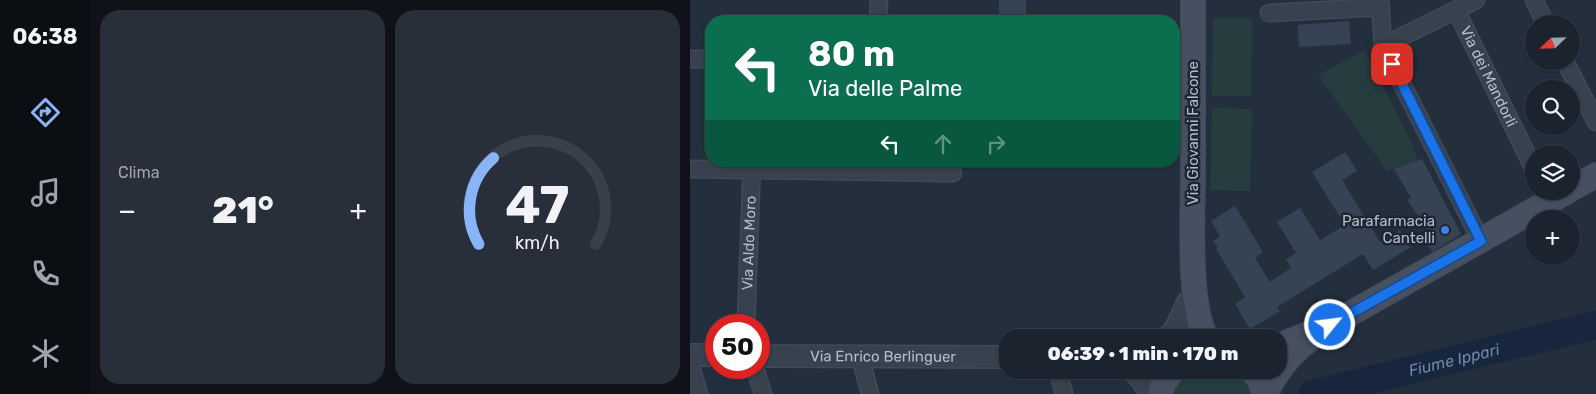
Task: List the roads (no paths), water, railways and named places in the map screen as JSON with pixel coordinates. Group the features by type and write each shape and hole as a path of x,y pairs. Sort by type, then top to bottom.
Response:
{"main road":[{"name":"Via Giovanni Falcone","path":"1193,0 1193,267"},
{"path":"1580,184 1596,175"},
{"path":"1265,394 1288,357 1330,325 1481,241 1546,200"},
{"path":"1186,329 1193,267"},
{"path":"1193,267 1197,315 1202,329"},
{"path":"1287,342 1330,325"},
{"path":"1259,379 1265,394"}],"street":[{"path":"878,15 879,0"},
{"path":"1383,46 1476,0"},
{"path":"1534,0 1542,15"},
{"path":"1269,13 1380,4 1383,46 1481,241"},
{"name":"Via dei Mandorli","path":"1456,10 1525,151"},
{"path":"690,59 705,59"},
{"path":"1570,70 1596,122"},
{"path":"690,169 731,167"},
{"name":"Via Aldo Moro","path":"746,314 752,167"},
{"path":"781,167 954,173"},
{"path":"1174,329 1188,302"},
{"path":"690,355 705,355"},
{"name":"Via Enrico Berlinguer","path":"770,356 999,357"},
{"path":"860,356 870,394"},
{"path":"690,364 699,394"},
{"path":"758,379 763,394"},
{"path":"1060,379 1064,394"},
{"path":"1141,379 1150,394"}],"waterway":[{"name":"Fiume Ippari","path":"1312,394 1596,325"}],"place":[{"name":"Parafarmacia Cantelli","path":"1445,230"}]}
